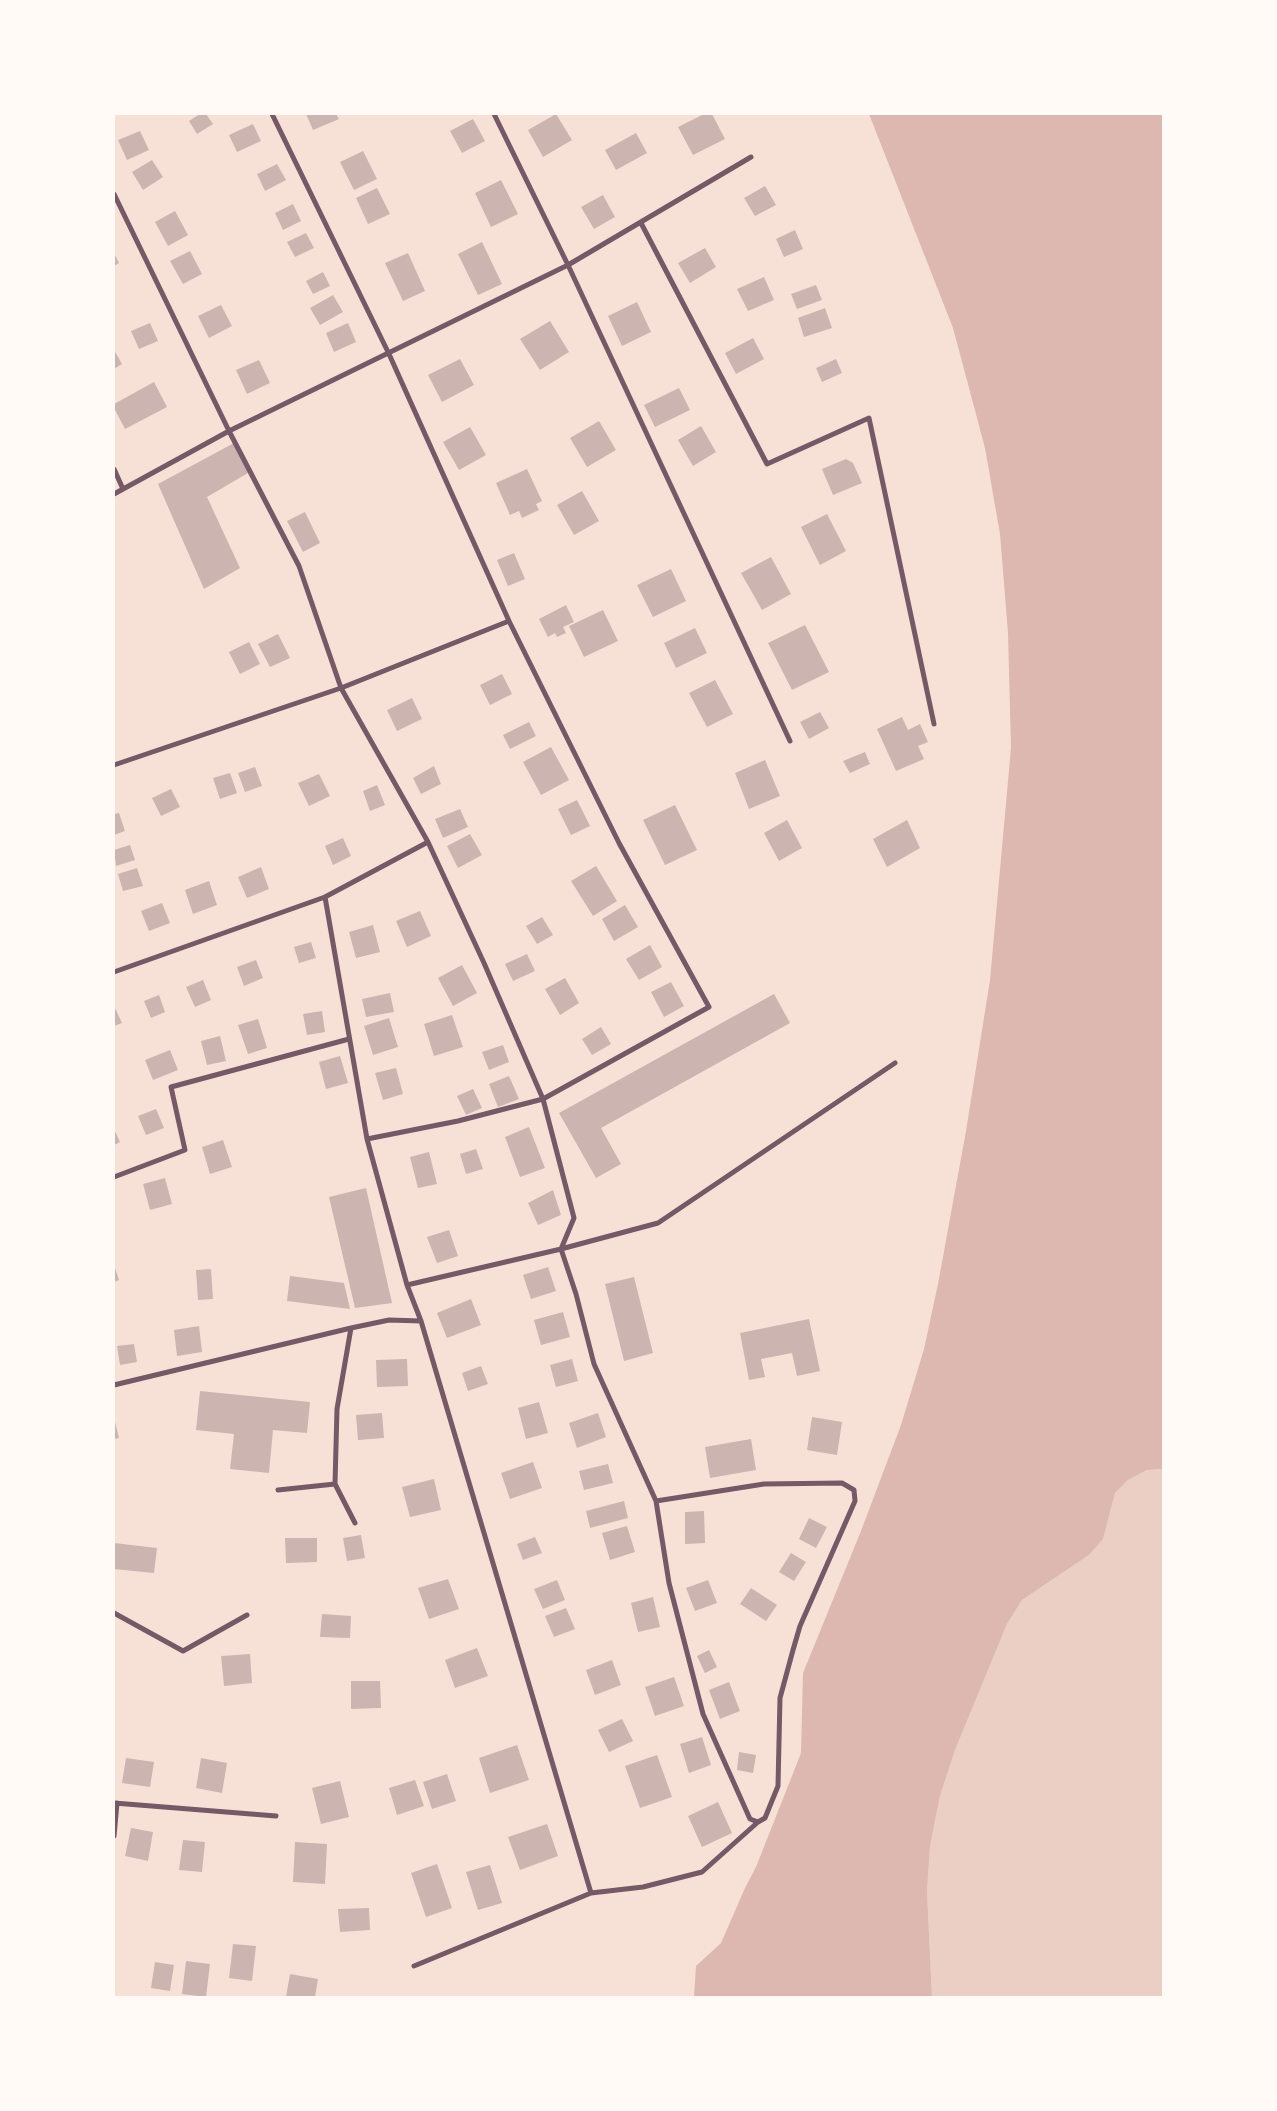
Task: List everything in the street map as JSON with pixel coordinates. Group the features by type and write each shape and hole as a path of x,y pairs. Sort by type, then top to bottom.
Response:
{"street":[{"path":"272,114 389,354 509,621 619,844 709,1006 542,1099 458,1121 367,1139"},
{"path":"494,114 568,266 790,741"},
{"path":"114,494 229,431 568,266 751,157"},
{"path":"114,194 229,431 299,566 341,688 428,842 484,963 542,1099 574,1218 561,1249 576,1294 594,1364 656,1501 669,1583 703,1714 750,1819 758,1822"},
{"path":"641,223 767,464 869,418 934,724"},
{"path":"114,469 123,489"},
{"path":"114,765 341,688 509,621"},
{"path":"114,972 325,897 428,842"},
{"path":"325,897 367,1139 408,1285 421,1321 591,1893"},
{"path":"114,1177 185,1150 171,1087 349,1039"},
{"path":"408,1285 658,1224 895,1064"},
{"path":"114,1385 350,1328 389,1320 421,1321"},
{"path":"350,1328 337,1409 335,1484 355,1523"},
{"path":"278,1490 335,1484"},
{"path":"414,1966 591,1893 643,1887 702,1872 758,1822 765,1818 778,1786 780,1698 793,1650 800,1626 855,1501 854,1490 842,1484 764,1484 656,1501"},
{"path":"114,1613 184,1651 247,1615"},
{"path":"114,1836 115,1803 276,1816"}],"shaded area":[{"path":"869,114 1163,114 1163,1469 1147,1470 1128,1480 1115,1493 1103,1539 1089,1555 1022,1600 1007,1624 955,1750 940,1796 930,1846 927,1891 932,1997 694,1997 696,1966 721,1943 756,1867 801,1753 803,1673 861,1531 901,1425 924,1349 966,1131 990,980 1011,748 1008,633 1000,534 985,448 953,328"},
{"path":"1163,1469 1163,1997 932,1997 927,1891 930,1846 940,1796 955,1750 1007,1624 1022,1600 1089,1555 1103,1539 1115,1493 1128,1480 1147,1470"}],"building":[{"path":"200,114 206,114 213,124 197,134 189,121"},
{"path":"306,114 336,114 339,119 313,130"},
{"path":"556,114 572,140 543,157 528,130"},
{"path":"704,114 712,114 725,139 693,155 678,127"},
{"path":"473,119 485,141 462,153 450,131"},
{"path":"253,124 261,141 237,152 229,135"},
{"path":"140,131 149,150 127,160 118,140"},
{"path":"636,133 647,153 616,170 605,150"},
{"path":"363,151 377,179 354,190 340,162"},
{"path":"152,160 163,177 143,190 132,172"},
{"path":"277,164 286,180 265,191 257,174"},
{"path":"501,180 518,214 491,227 475,193"},
{"path":"765,186 776,205 755,216 744,198"},
{"path":"377,188 390,214 368,224 356,198"},
{"path":"603,195 615,217 594,229 581,207"},
{"path":"293,204 301,221 283,230 275,213"},
{"path":"175,211 188,235 168,246 155,222"},
{"path":"795,230 803,249 784,257 776,239"},
{"path":"306,233 314,248 295,257 287,242"},
{"path":"482,242 502,284 478,295 458,254"},
{"path":"705,248 716,267 690,283 678,263"},
{"path":"190,251 202,274 183,284 170,261"},
{"path":"114,253 119,263 114,266"},
{"path":"408,253 425,291 403,301 385,263"},
{"path":"323,272 330,286 313,294 306,281"},
{"path":"764,277 774,300 748,311 737,289"},
{"path":"816,285 822,300 797,309 791,294"},
{"path":"333,295 343,312 320,325 310,308"},
{"path":"637,302 651,332 622,346 608,316"},
{"path":"221,305 232,326 209,338 198,316"},
{"path":"825,308 832,328 804,337 798,318"},
{"path":"550,321 569,352 540,370 520,339"},
{"path":"150,323 158,341 139,349 131,331"},
{"path":"348,323 356,342 334,352 326,333"},
{"path":"753,338 764,359 736,374 725,353"},
{"path":"114,350 122,364 114,369"},
{"path":"460,359 474,385 442,402 428,375"},
{"path":"836,359 842,373 822,382 816,368"},
{"path":"259,360 270,383 247,394 236,370"},
{"path":"154,382 167,407 125,429 114,408 114,404"},
{"path":"679,388 690,410 655,427 644,405"},
{"path":"599,421 616,450 587,467 570,438"},
{"path":"701,426 716,452 693,466 678,440"},
{"path":"470,427 486,455 459,470 443,442"},
{"path":"234,443 248,473 207,497 240,568 204,589 158,484"},
{"path":"846,459 853,463 862,483 833,495 822,469"},
{"path":"527,469 542,501 536,504 539,510 522,518 519,511 510,515 496,483"},
{"path":"582,491 599,521 574,535 557,505"},
{"path":"305,512 320,543 303,552 287,521"},
{"path":"827,514 846,551 820,565 801,527"},
{"path":"514,553 525,579 508,586 497,560"},
{"path":"771,557 791,594 762,610 741,573"},
{"path":"671,569 686,601 653,617 637,585"},
{"path":"566,605 574,622 563,627 566,633 557,637 555,633 548,637 539,619"},
{"path":"603,610 618,641 584,657 569,626"},
{"path":"805,625 829,672 792,690 768,643"},
{"path":"695,628 707,653 676,668 664,643"},
{"path":"278,634 290,658 270,667 258,644"},
{"path":"249,642 260,664 240,674 229,652"},
{"path":"502,674 512,694 490,705 480,685"},
{"path":"715,680 733,714 707,727 689,693"},
{"path":"412,698 422,719 397,731 387,710"},
{"path":"820,712 829,728 809,739 800,722"},
{"path":"902,717 908,730 920,724 928,742 918,746 924,759 896,771 877,729"},
{"path":"529,722 536,736 510,749 503,735"},
{"path":"551,747 569,780 541,795 523,762"},
{"path":"865,752 870,764 850,773 843,761"},
{"path":"765,760 780,796 749,809 735,773"},
{"path":"434,766 441,784 421,794 413,778"},
{"path":"255,767 262,786 245,792 238,773"},
{"path":"230,773 237,793 220,799 213,778"},
{"path":"319,774 330,796 309,806 298,783"},
{"path":"377,785 385,805 370,811 363,791"},
{"path":"171,789 180,807 161,816 152,798"},
{"path":"577,800 590,826 571,835 558,809"},
{"path":"675,805 697,850 665,865 643,820"},
{"path":"460,809 468,827 443,838 435,819"},
{"path":"119,813 125,831 114,835 114,814"},
{"path":"787,820 802,848 779,861 764,833"},
{"path":"907,820 920,848 887,867 873,839"},
{"path":"470,834 482,855 458,868 447,846"},
{"path":"343,838 351,856 333,865 325,846"},
{"path":"130,845 135,860 116,866 114,850"},
{"path":"596,866 617,901 593,916 571,881"},
{"path":"261,867 269,889 247,898 238,877"},
{"path":"137,868 143,886 123,891 118,874"},
{"path":"209,881 217,905 193,914 185,890"},
{"path":"162,903 170,923 149,931 141,911"},
{"path":"625,905 638,927 614,941 602,919"},
{"path":"420,911 431,936 407,947 396,921"},
{"path":"542,917 553,935 537,944 526,926"},
{"path":"373,925 380,952 356,958 349,932"},
{"path":"311,942 316,958 299,963 294,947"},
{"path":"650,945 662,967 639,980 626,959"},
{"path":"527,954 535,971 513,981 505,964"},
{"path":"256,960 263,978 244,986 237,967"},
{"path":"462,965 477,993 453,1006 438,978"},
{"path":"565,978 579,1003 560,1015 545,989"},
{"path":"203,980 211,1000 195,1007 186,987"},
{"path":"671,982 684,1006 664,1017 651,992"},
{"path":"390,993 394,1012 366,1017 362,999"},
{"path":"774,994 790,1023 601,1128 621,1164 596,1178 559,1113"},
{"path":"159,995 165,1012 151,1018 144,1001"},
{"path":"114,1008 122,1023 114,1026"},
{"path":"322,1011 325,1032 307,1035 303,1014"},
{"path":"452,1015 463,1047 434,1056 424,1024"},
{"path":"389,1018 398,1047 373,1055 364,1026"},
{"path":"258,1019 267,1048 248,1054 238,1025"},
{"path":"601,1027 611,1044 592,1055 582,1039"},
{"path":"220,1036 226,1061 207,1065 201,1041"},
{"path":"503,1045 509,1062 489,1070 482,1052"},
{"path":"170,1050 178,1070 153,1080 145,1060"},
{"path":"340,1056 348,1083 326,1089 319,1062"},
{"path":"396,1068 403,1094 383,1100 375,1073"},
{"path":"509,1076 519,1099 498,1107 489,1084"},
{"path":"473,1089 482,1108 466,1115 457,1096"},
{"path":"156,1109 164,1128 146,1135 138,1116"},
{"path":"529,1127 545,1168 520,1177 505,1137"},
{"path":"114,1129 120,1142 114,1145"},
{"path":"223,1140 232,1167 210,1174 202,1147"},
{"path":"476,1149 483,1169 466,1174 460,1154"},
{"path":"429,1152 437,1184 418,1188 410,1157"},
{"path":"165,1178 172,1204 150,1210 143,1184"},
{"path":"366,1188 392,1303 355,1308 329,1197"},
{"path":"553,1190 561,1215 538,1225 528,1203"},
{"path":"449,1230 458,1256 437,1263 427,1237"},
{"path":"114,1265 119,1280 114,1282"},
{"path":"548,1267 556,1291 531,1299 523,1275"},
{"path":"211,1269 213,1299 198,1300 196,1270"},
{"path":"290,1276 344,1283 350,1309 287,1301"},
{"path":"634,1277 653,1353 624,1361 605,1284"},
{"path":"471,1299 481,1325 447,1338 437,1313"},
{"path":"563,1312 570,1337 541,1345 534,1320"},
{"path":"809,1319 820,1371 797,1376 792,1353 761,1359 765,1377 749,1380 740,1333"},
{"path":"199,1326 202,1352 177,1356 174,1330"},
{"path":"134,1344 137,1362 120,1365 117,1346"},
{"path":"407,1359 408,1386 377,1387 376,1360"},
{"path":"572,1359 578,1381 556,1387 550,1365"},
{"path":"481,1366 488,1384 468,1391 462,1373"},
{"path":"200,1391 310,1402 307,1433 273,1430 269,1473 230,1469 234,1434 196,1430"},
{"path":"539,1402 548,1433 526,1439 518,1408"},
{"path":"382,1413 384,1438 358,1440 356,1415"},
{"path":"598,1413 606,1437 577,1448 569,1423"},
{"path":"812,1417 842,1422 837,1455 807,1450"},
{"path":"114,1418 119,1438 114,1439"},
{"path":"751,1439 756,1470 710,1478 705,1447"},
{"path":"533,1462 542,1488 510,1499 501,1473"},
{"path":"608,1464 613,1483 584,1490 579,1471"},
{"path":"434,1479 441,1510 410,1517 402,1487"},
{"path":"624,1501 628,1518 590,1528 586,1511"},
{"path":"704,1511 705,1543 685,1544 685,1512"},
{"path":"809,1518 827,1527 816,1548 799,1539"},
{"path":"627,1526 635,1552 610,1560 602,1533"},
{"path":"361,1535 365,1558 347,1561 343,1538"},
{"path":"535,1537 542,1553 523,1560 517,1544"},
{"path":"285,1538 317,1538 317,1562 286,1563"},
{"path":"114,1543 157,1548 154,1573 114,1569"},
{"path":"791,1553 806,1562 794,1581 779,1572"},
{"path":"448,1579 459,1609 429,1619 418,1588"},
{"path":"557,1580 565,1600 543,1609 534,1589"},
{"path":"708,1580 717,1603 695,1611 686,1588"},
{"path":"751,1588 777,1605 766,1621 740,1604"},
{"path":"653,1597 660,1627 638,1632 631,1603"},
{"path":"566,1608 575,1629 554,1637 545,1616"},
{"path":"322,1614 351,1616 350,1638 320,1637"},
{"path":"477,1648 488,1676 455,1688 445,1660"},
{"path":"709,1650 717,1667 705,1673 697,1656"},
{"path":"250,1654 252,1683 224,1686 221,1656"},
{"path":"612,1660 621,1685 595,1695 586,1670"},
{"path":"674,1677 684,1706 655,1716 645,1687"},
{"path":"351,1681 380,1681 381,1708 351,1709"},
{"path":"729,1682 740,1711 720,1719 709,1690"},
{"path":"622,1719 633,1741 609,1752 598,1730"},
{"path":"702,1737 711,1765 689,1773 680,1744"},
{"path":"517,1745 529,1780 490,1793 479,1758"},
{"path":"739,1752 756,1755 753,1773 737,1770"},
{"path":"657,1755 672,1797 640,1808 625,1766"},
{"path":"126,1758 154,1762 150,1787 122,1783"},
{"path":"201,1758 227,1763 222,1793 196,1788"},
{"path":"447,1774 456,1801 432,1809 423,1782"},
{"path":"415,1780 424,1806 397,1815 389,1788"},
{"path":"340,1781 349,1817 321,1824 312,1788"},
{"path":"718,1802 732,1833 702,1847 688,1816"},
{"path":"547,1824 558,1856 520,1870 508,1837"},
{"path":"131,1828 153,1832 148,1861 125,1856"},
{"path":"183,1840 205,1842 202,1872 179,1870"},
{"path":"295,1842 327,1844 325,1884 293,1882"},
{"path":"437,1864 452,1908 426,1917 411,1873"},
{"path":"490,1865 502,1903 478,1910 466,1872"},
{"path":"369,1908 370,1930 340,1932 338,1909"},
{"path":"233,1944 256,1946 252,1981 229,1978"},
{"path":"186,1961 210,1964 206,1997 182,1994"},
{"path":"155,1962 174,1965 170,1991 151,1988"},
{"path":"290,1974 318,1979 315,1997 286,1997"}]}
